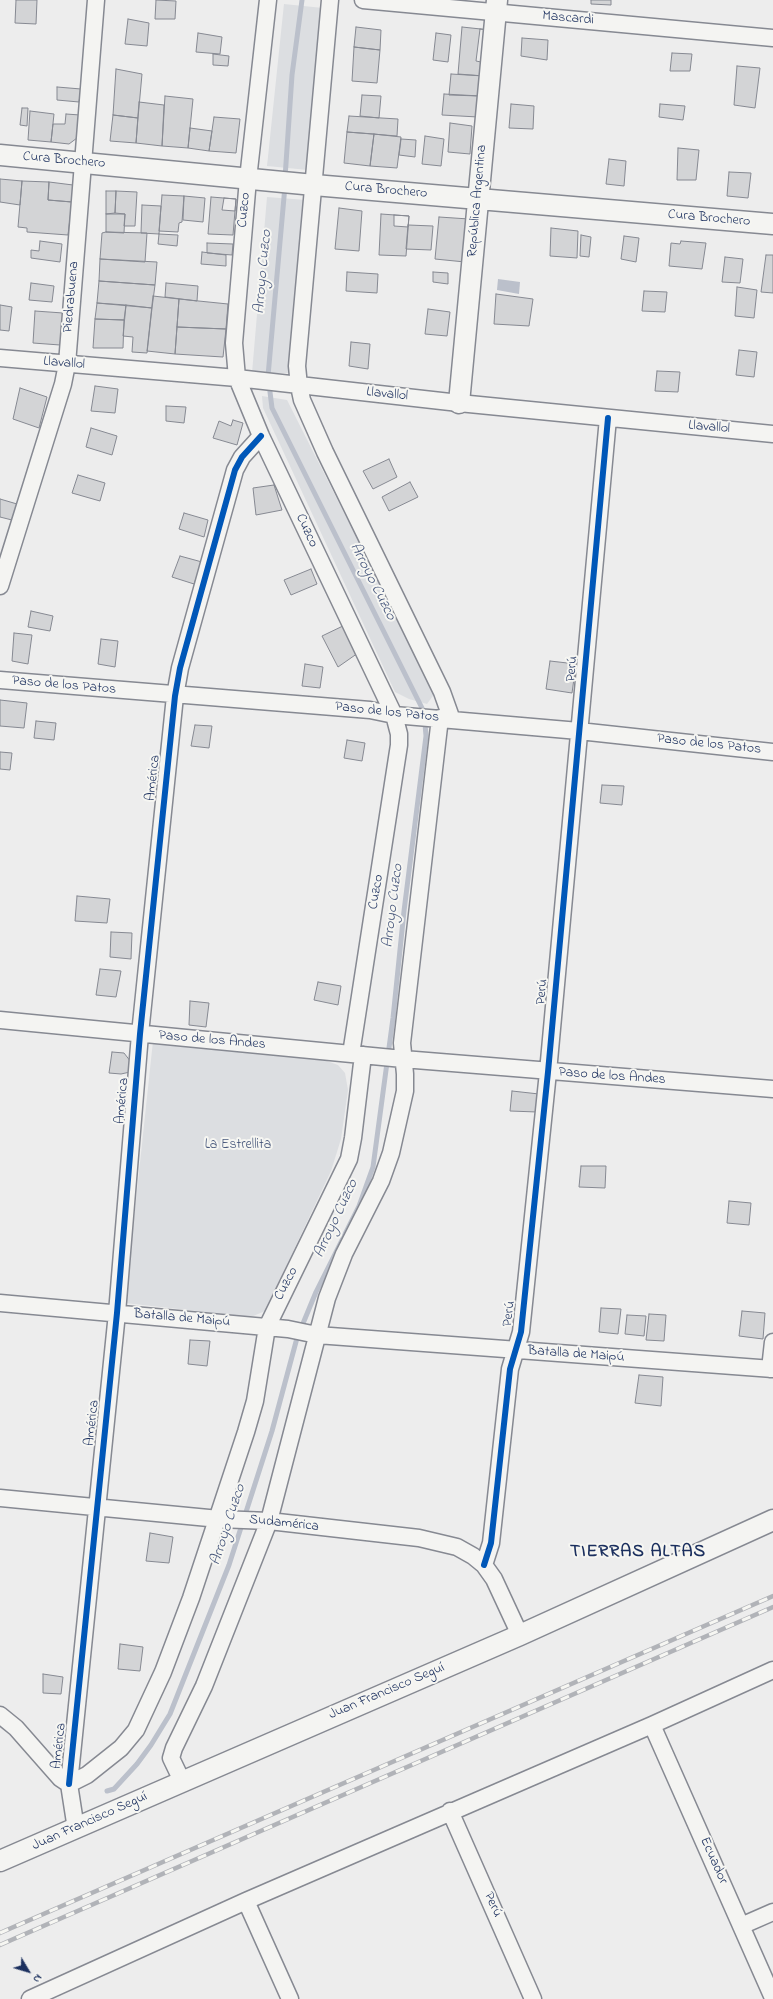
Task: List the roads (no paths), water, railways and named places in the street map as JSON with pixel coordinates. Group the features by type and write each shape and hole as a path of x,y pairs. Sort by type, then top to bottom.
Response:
{"street":[{"name":"Piedrabuena","path":"0,586 63,384 67,364 96,0"},
{"name":"Cuzco","path":"69,1784 87,1775 121,1748 136,1730 163,1672 225,1519 254,1401 267,1327 349,1158 353,1138 357,1054 400,745 394,715 261,436 234,343 257,180 268,0"},
{"path":"182,1781 171,1758 174,1748 204,1686 264,1521 312,1334 344,1254 380,1182 391,1153 405,1091 405,1074 393,1058 402,1043 441,718 442,692 325,452 302,400 299,386 297,366 304,184 330,0"},
{"name":"Mascardi","path":"363,0 496,6 773,38"},
{"name":"República Argentina","path":"459,403 496,6"},
{"name":"Cura Brochero","path":"0,155 257,180 773,224"},
{"name":"Llavallol","path":"0,358 245,380 773,434"},
{"name":"Perú","path":"484,1565 491,1543 510,1369 521,1332 548,1072 608,418"},
{"name":"América","path":"76,1829 69,1784 96,1507 117,1313 140,1034 175,696 180,668 235,470 242,457 261,436"},
{"name":"Paso de los Patos","path":"0,680 175,696 370,710 394,715 579,731 773,752"},
{"name":"Paso de los Andes","path":"0,1020 548,1072 773,1089"},
{"name":"Batalla de Maipú","path":"0,1304 288,1329 312,1334 515,1351 772,1369"},
{"path":"772,1369 773,1342"},
{"name":"Sudamérica","path":"0,1498 225,1519 264,1521 419,1538 457,1548 473,1556 484,1565 494,1579 520,1635"},
{"name":"Juan Francisco Seguí","path":"0,1861 520,1635 773,1520"},
{"path":"30,1999 246,1901 652,1725 773,1670"},
{"path":"0,1715 16,1728 60,1778 69,1784"},
{"name":"Ecuador","path":"652,1725 773,1998"},
{"name":"Perú","path":"450,1812 533,1999"},
{"path":"246,1901 290,1999"},
{"path":"741,1926 773,1912"}],"waterway":[{"name":"Arroyo Cuzco","path":"285,178 292,75 302,0"},
{"name":"Arroyo Cuzco","path":"107,1791 114,1789 137,1764 151,1745 170,1714 229,1565 272,1431 297,1338 316,1292 359,1206 373,1167 393,1018 404,911 426,736 424,712 272,408 268,376 285,186"}],"railway":[{"path":"0,1933 773,1596"},
{"path":"0,1945 773,1607"}],"district":[{"name":"TIERRAS ALTAS","path":"638,1553"}],"park label":[{"name":"La Estrellita","path":"238,1146"}]}
